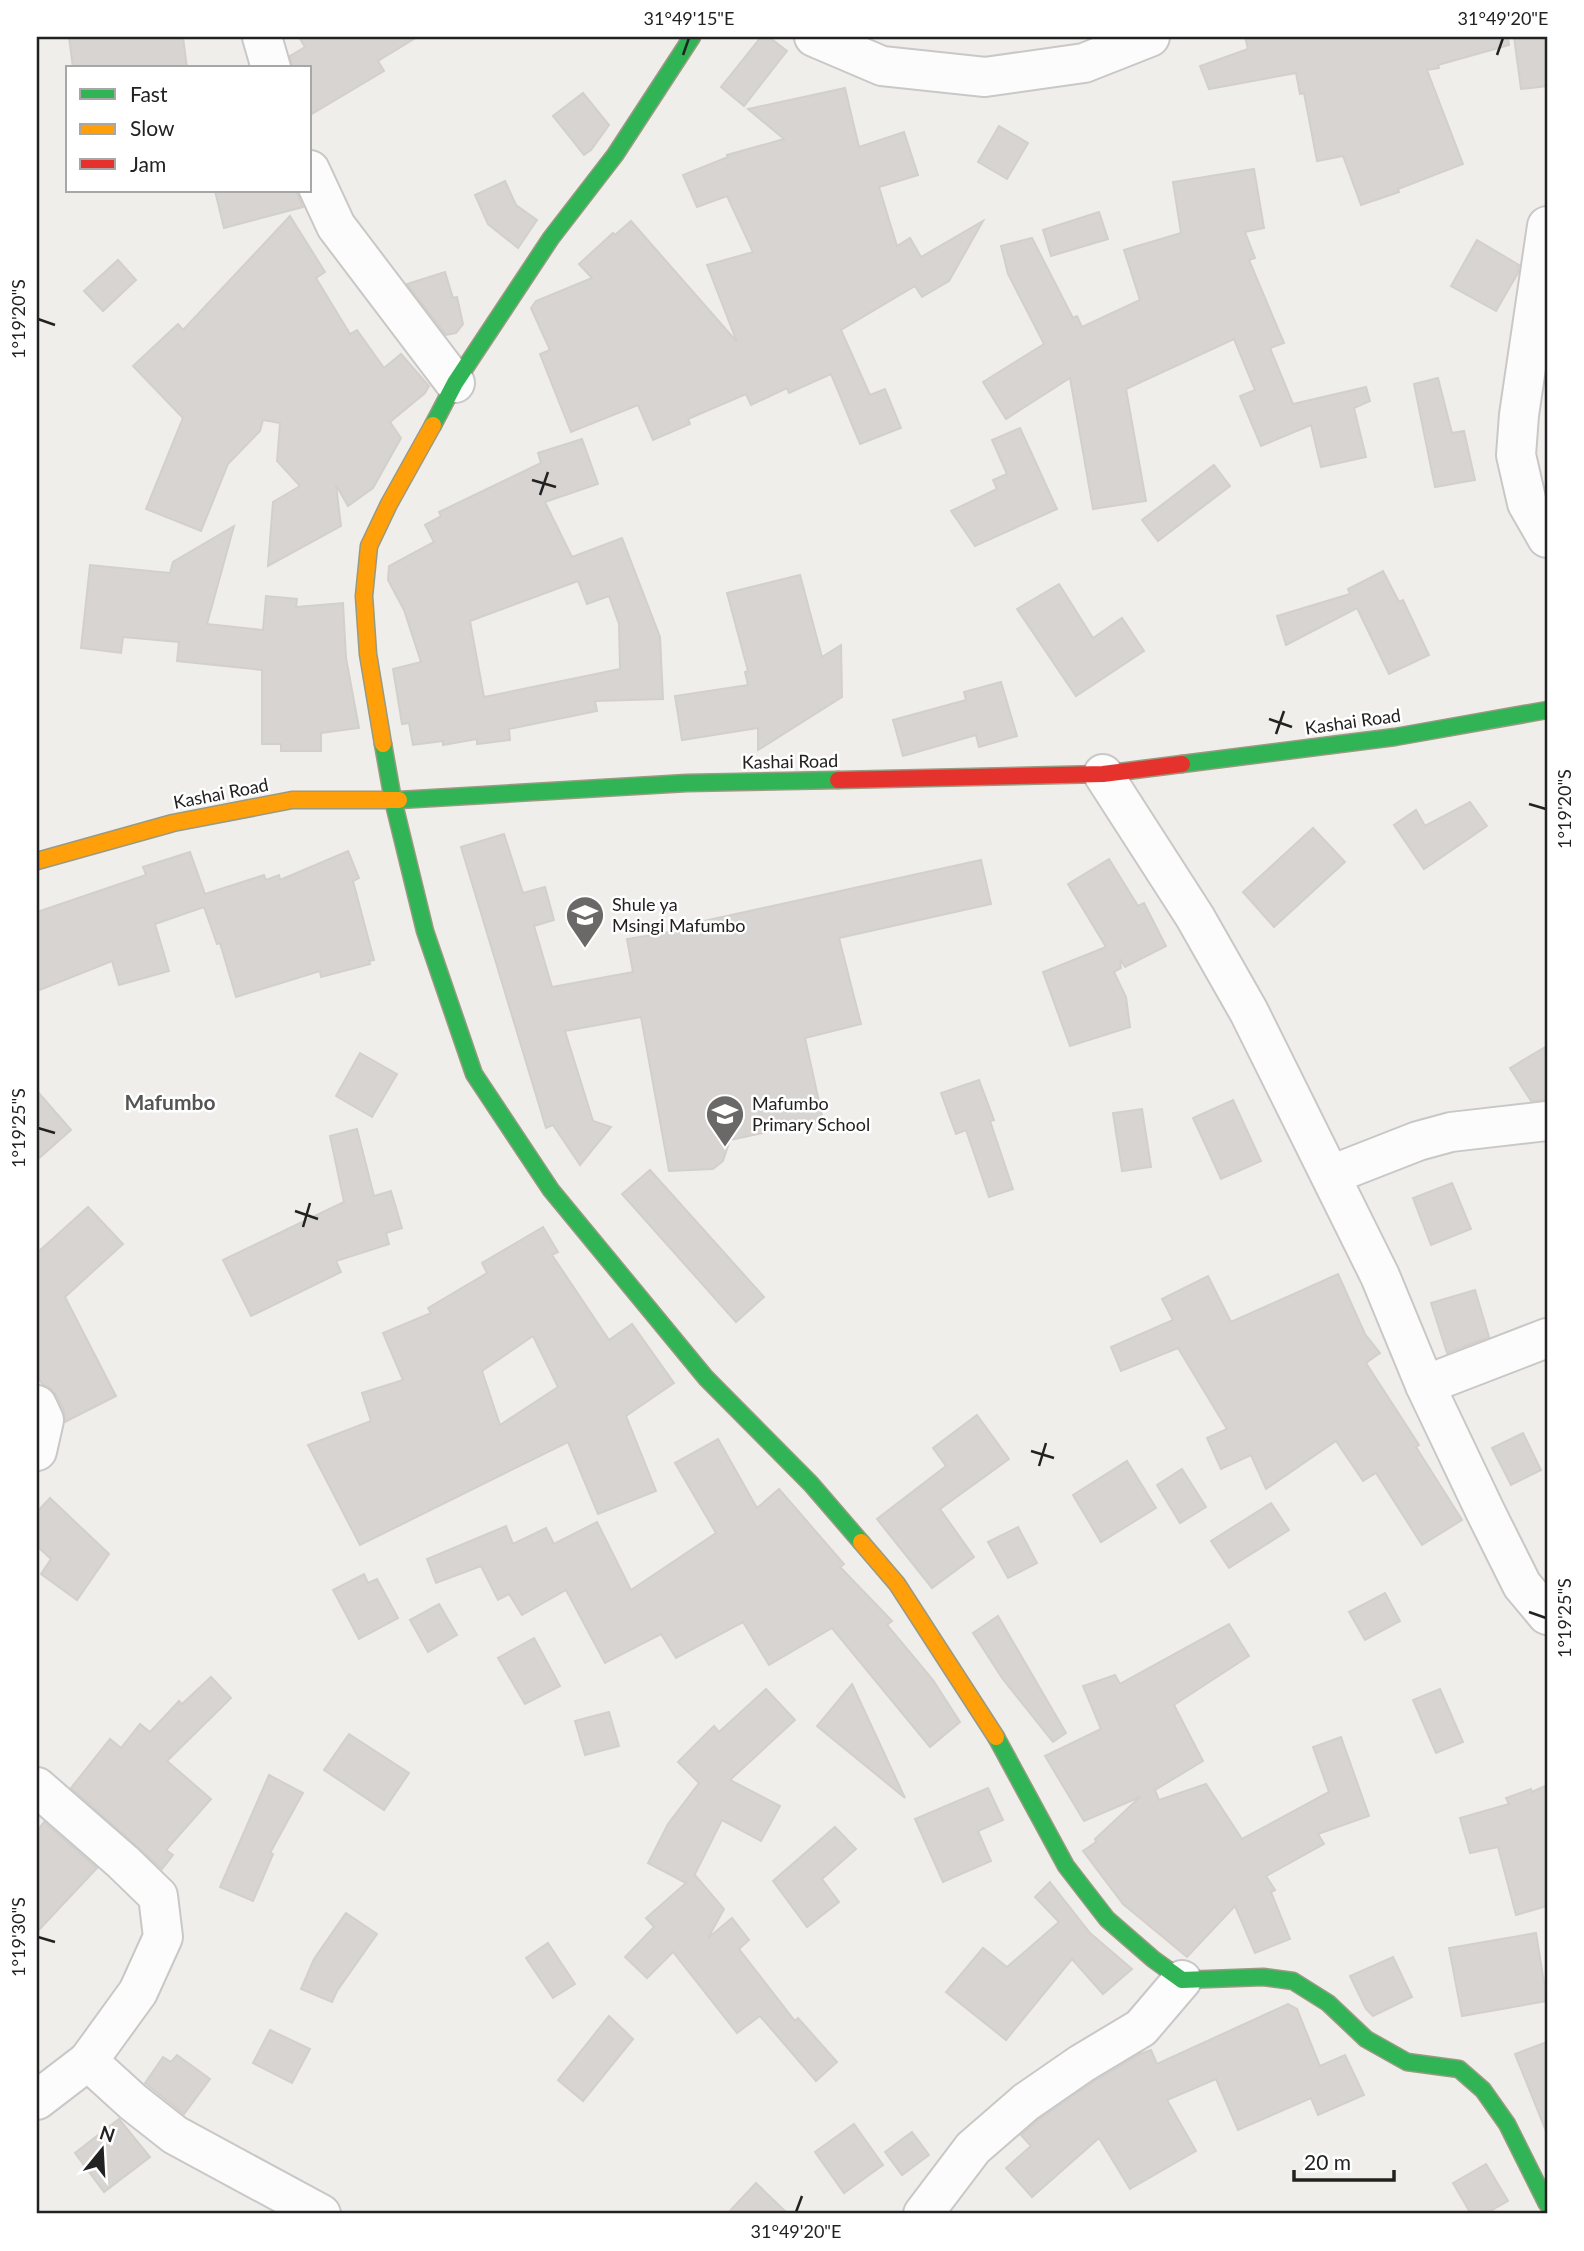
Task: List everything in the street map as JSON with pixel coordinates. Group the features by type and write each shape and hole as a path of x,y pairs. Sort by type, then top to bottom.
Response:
{"street":[{"path":"262,37 270,66"},
{"path":"692,37 615,155 551,238 455,383 369,546 364,596 368,653 393,800 425,932 474,1074 551,1191 706,1378 811,1484 897,1584 1007,1755 1066,1866 1107,1919 1182,1980 1263,1977 1293,1981 1328,2003 1366,2039 1407,2062 1459,2069 1483,2091 1507,2124 1547,2204"},
{"path":"814,37 882,66 985,77 1084,63 1150,37"},
{"path":"312,174 336,226 455,383"},
{"path":"1547,226 1516,455 1527,503 1547,538"},
{"name":"Kashai Road","path":"37,861 173,823 292,800 393,800 687,783 1104,774 1395,737 1547,710"},
{"path":"1104,774 1195,917 1249,1012 1380,1276 1426,1385 1522,1585 1547,1615"},
{"path":"1331,1175 1418,1141 1451,1132 1547,1121"},
{"path":"1426,1385 1547,1338"},
{"path":"37,1405 44,1420 37,1451"},
{"path":"37,1787 158,1896 163,1937 138,1992 88,2061 37,2100"},
{"path":"922,2214 973,2148 1026,2102 1081,2063 1142,2028 1182,1980"},
{"path":"88,2061 175,2135 321,2214"}],"building":[{"path":"69,37 183,37 187,66 73,66"},
{"path":"299,37 417,37 378,61 384,71 312,114 312,66 292,66 290,56 305,47"},
{"path":"761,37 769,37 787,51 744,106 721,87"},
{"path":"1245,37 1508,37 1509,45 1427,70 1463,164 1398,189 1399,192 1361,205 1343,156 1317,161 1304,93 1300,94 1296,73 1209,89 1200,66 1248,49"},
{"path":"1514,37 1547,37 1547,86 1521,89"},
{"path":"845,88 859,147 904,132 918,175 879,187 897,246 910,238 921,257 983,221 949,281 922,297 915,286 841,330 870,395 885,389 901,428 860,444 831,374 789,393 787,388 751,405 746,394 688,419 690,424 653,440 638,405 571,432 540,354 550,350 531,308 536,301 592,278 579,264 613,233 615,235 631,221 737,342 707,265 753,252 727,196 697,207 683,175 728,157 727,155 784,139 748,109"},
{"path":"583,93 609,125 591,150 584,155 553,116"},
{"path":"999,126 1028,143 1007,179 978,162"},
{"path":"1254,169 1264,228 1245,232 1255,258 1249,260 1284,343 1270,348 1293,404 1366,387 1370,401 1354,408 1366,457 1321,467 1311,425 1261,446 1240,396 1255,390 1234,339 1126,389 1146,501 1093,509 1070,378 1006,419 983,382 1044,344 1008,274 1001,246 1032,238 1073,318 1077,316 1082,327 1140,300 1124,250 1181,233 1173,182"},
{"path":"505,181 516,205 537,220 518,248 488,224 475,195"},
{"path":"215,192 296,192 303,207 224,228"},
{"path":"1099,212 1108,239 1051,256 1043,230"},
{"path":"290,216 325,272 316,278 350,334 357,330 384,368 401,354 429,386 425,393 390,422 401,438 373,488 348,506 336,485 341,526 268,566 273,502 300,486 277,461 280,423 263,420 260,431 228,464 201,531 146,509 183,418 133,366 178,324 183,330"},
{"path":"1477,240 1519,265 1518,273 1496,311 1451,286"},
{"path":"118,260 136,280 103,311 84,291"},
{"path":"445,272 453,298 457,297 463,324 456,333 446,335 407,284"},
{"path":"1438,378 1452,433 1464,431 1475,480 1435,487 1414,384"},
{"path":"1020,428 1057,509 975,546 951,511 997,489 993,480 1007,474 992,440"},
{"path":"582,439 598,484 545,502 572,557 622,538 660,637 663,699 595,701 597,711 509,729 510,740 477,744 477,739 443,745 443,741 413,745 409,723 402,724 393,669 421,662 404,610 388,580 389,566 434,542 425,525 441,516 439,512 541,463 538,453","holes":["578,581 587,604 609,596 619,624 620,669 484,697 470,621"]},
{"path":"1214,465 1230,486 1158,541 1142,520"},
{"path":"234,526 207,624 263,630 266,596 297,599 296,607 343,603 346,658 359,728 321,733 321,751 281,751 281,744 262,744 262,670 177,661 179,642 123,637 121,653 81,648 90,565 170,573 173,562"},
{"path":"1383,571 1399,602 1403,600 1429,655 1389,674 1357,608 1286,645 1277,616 1350,594 1348,589"},
{"path":"800,575 822,657 841,645 842,697 758,750 758,728 682,740 675,696 748,685 745,672 748,671 727,593"},
{"path":"1059,584 1093,638 1122,618 1144,651 1076,696 1017,609"},
{"path":"1001,682 1017,736 979,747 976,735 903,756 893,720 966,700 964,692"},
{"path":"1470,802 1487,826 1424,869 1394,825 1416,810 1425,826"},
{"path":"1313,828 1345,862 1274,927 1243,892"},
{"path":"504,834 523,893 545,887 554,920 534,926 552,987 633,972 627,939 682,930 681,926 981,860 991,904 839,938 861,1024 805,1038 823,1120 730,1140 723,1161 713,1169 669,1171 641,1017 565,1031 593,1121 611,1127 580,1165 553,1125 546,1128 461,847"},
{"path":"348,851 359,878 353,881 374,960 369,961 370,964 321,977 320,971 236,997 220,943 217,944 204,907 155,924 169,971 119,985 112,961 37,991 37,912 146,875 143,867 190,852 205,894 264,875 266,880 279,875 280,880"},
{"path":"1109,859 1138,906 1144,903 1166,946 1125,967 1120,959 1121,968 1114,972 1126,997 1130,1027 1070,1046 1043,972 1106,947 1068,884"},
{"path":"1547,1046 1547,1100 1531,1101 1510,1068"},
{"path":"360,1053 397,1074 372,1117 336,1096"},
{"path":"979,1080 994,1120 990,1121 1013,1189 989,1197 966,1130 956,1134 941,1093"},
{"path":"37,1091 71,1130 37,1160"},
{"path":"1233,1100 1261,1161 1221,1179 1193,1118"},
{"path":"1142,1109 1151,1167 1122,1171 1113,1113"},
{"path":"357,1129 374,1196 391,1191 402,1228 386,1233 389,1244 336,1261 341,1272 251,1316 223,1260 344,1202 330,1136"},
{"path":"650,1170 764,1297 736,1322 622,1194"},
{"path":"1452,1183 1471,1229 1431,1245 1413,1198"},
{"path":"88,1207 123,1244 65,1297 116,1396 65,1422 64,1411 57,1396 42,1384 37,1375 37,1253"},
{"path":"543,1227 558,1252 552,1255 609,1340 632,1324 674,1383 626,1416 656,1491 598,1514 568,1442 360,1545 308,1445 371,1421 362,1393 403,1380 383,1333 431,1313 428,1308 487,1273 482,1263","holes":["533,1336 558,1387 500,1425 482,1371"]},
{"path":"1338,1274 1365,1334 1380,1353 1366,1363 1419,1445 1416,1447 1462,1520 1422,1545 1376,1473 1363,1481 1336,1441 1266,1489 1251,1455 1221,1469 1207,1438 1227,1429 1178,1348 1121,1371 1111,1347 1173,1320 1162,1299 1208,1276 1231,1322"},
{"path":"1475,1290 1489,1337 1447,1353 1431,1303"},
{"path":"977,1415 1009,1459 940,1509 974,1557 932,1588 877,1519 946,1466 933,1448"},
{"path":"1523,1433 1541,1470 1511,1485 1492,1448"},
{"path":"718,1439 757,1508 779,1489 844,1564 840,1567 892,1621 887,1625 933,1680 960,1722 930,1747 832,1628 769,1665 743,1622 676,1658 661,1634 605,1663 566,1590 522,1615 509,1594 498,1600 481,1566 436,1583 427,1559 506,1526 513,1544 546,1528 554,1544 597,1522 631,1590 716,1533 675,1463"},
{"path":"1127,1461 1156,1508 1101,1542 1073,1495"},
{"path":"1182,1469 1206,1507 1180,1523 1157,1485"},
{"path":"50,1498 109,1554 77,1600 41,1574 51,1559 37,1546 37,1512"},
{"path":"1271,1503 1289,1530 1229,1568 1211,1541"},
{"path":"1018,1527 1037,1563 1008,1578 988,1542"},
{"path":"364,1574 368,1583 377,1579 398,1618 359,1639 333,1590"},
{"path":"1385,1593 1400,1621 1365,1640 1349,1612"},
{"path":"439,1604 457,1635 428,1652 410,1620"},
{"path":"998,1616 1066,1733 1053,1742 1002,1678 973,1633"},
{"path":"1229,1624 1249,1656 1174,1705 1203,1761 1155,1790 1159,1800 1206,1784 1242,1839 1329,1792 1313,1747 1341,1737 1369,1816 1318,1834 1324,1844 1266,1876 1275,1890 1271,1892 1290,1939 1255,1953 1235,1906 1187,1957 1123,1904 1083,1851 1096,1842 1095,1839 1140,1797 1084,1821 1045,1756 1101,1729 1083,1686 1115,1675 1120,1684"},
{"path":"534,1638 560,1686 525,1704 498,1658"},
{"path":"211,1677 231,1698 167,1761 211,1799 166,1850 173,1855 162,1869 71,1788 110,1739 121,1748 140,1724 150,1732 179,1701 182,1704"},
{"path":"852,1684 905,1798 817,1726"},
{"path":"766,1689 795,1720 730,1780 780,1806 761,1841 722,1820 694,1876 724,1909 708,1938 732,1918 749,1940 739,1949 795,2021 798,2018 837,2062 816,2081 760,2016 737,2033 673,1952 647,1978 625,1957 654,1927 646,1918 686,1883 648,1863 668,1824 699,1783 678,1762 714,1726 719,1732"},
{"path":"1440,1689 1463,1742 1436,1753 1413,1700"},
{"path":"609,1712 619,1746 585,1755 575,1721"},
{"path":"349,1734 409,1773 384,1810 324,1770"},
{"path":"269,1775 303,1793 270,1853 273,1854 253,1901 220,1887"},
{"path":"1547,1785 1547,1906 1516,1915 1498,1847 1470,1853 1460,1818 1509,1804 1506,1798 1531,1789 1532,1792"},
{"path":"988,1788 1003,1820 978,1831 991,1861 943,1882 915,1819"},
{"path":"44,1822 97,1868 37,1932 37,1831"},
{"path":"835,1827 856,1849 822,1879 839,1902 807,1927 773,1881"},
{"path":"1050,1882 1090,1933 1132,1969 1103,1994 1072,1959 1006,2040 946,1992 983,1948 1007,1967 1059,1922 1035,1897"},
{"path":"346,1913 377,1934 332,2002 301,1989 314,1959"},
{"path":"1536,1933 1547,2001 1462,2016 1449,1948"},
{"path":"548,1943 575,1984 553,1998 526,1958"},
{"path":"1393,1957 1412,1997 1373,2016 1366,2009 1350,1976"},
{"path":"1288,2004 1297,2009 1320,2066 1345,2055 1364,2095 1318,2115 1311,2098 1238,2130 1216,2079 1167,2100 1196,2151 1130,2189 1099,2138 1032,2197 1006,2168 1031,2146 1021,2135 1039,2119 1140,2054 1151,2050 1157,2064"},
{"path":"609,2016 633,2039 583,2101 558,2080"},
{"path":"270,2030 310,2049 292,2083 253,2063"},
{"path":"1547,2042 1547,2131 1546,2131 1515,2054"},
{"path":"177,2055 210,2079 184,2114 145,2083 163,2057 171,2062"},
{"path":"119,2119 150,2157 104,2192 75,2153"},
{"path":"854,2124 883,2165 844,2193 815,2152"},
{"path":"912,2132 929,2155 902,2175 885,2152"},
{"path":"1486,2164 1508,2201 1485,2214 1471,2214 1453,2183"},
{"path":"756,2183 788,2214 727,2214"}],"traffic: fast":[{"path":"433,425 455,383 551,238 615,155 692,37"},
{"path":"1182,764 1395,737 1547,710"},
{"path":"383,744 393,800 425,931 474,1074 551,1190 706,1378 811,1484 861,1542"},
{"path":"399,800 687,783 838,780"},
{"path":"996,1737 1066,1866 1107,1919 1153,1959 1182,1980 1263,1977 1293,1981 1328,2003 1366,2039 1407,2062 1459,2069 1483,2090 1507,2124 1547,2204"}],"traffic: slow":[{"path":"383,744 368,654 364,596 369,546 433,425"},
{"path":"37,861 173,823 292,800 399,800"},
{"path":"861,1542 897,1584 996,1737"}],"traffic: jam":[{"path":"838,780 1103,774 1182,764"}],"place":[{"name":"Shule ya Msingi Mafumbo","path":"585,949"},
{"name":"Mafumbo Primary School","path":"725,1148"}],"district":[{"name":"Mafumbo","path":"170,1103"}]}
